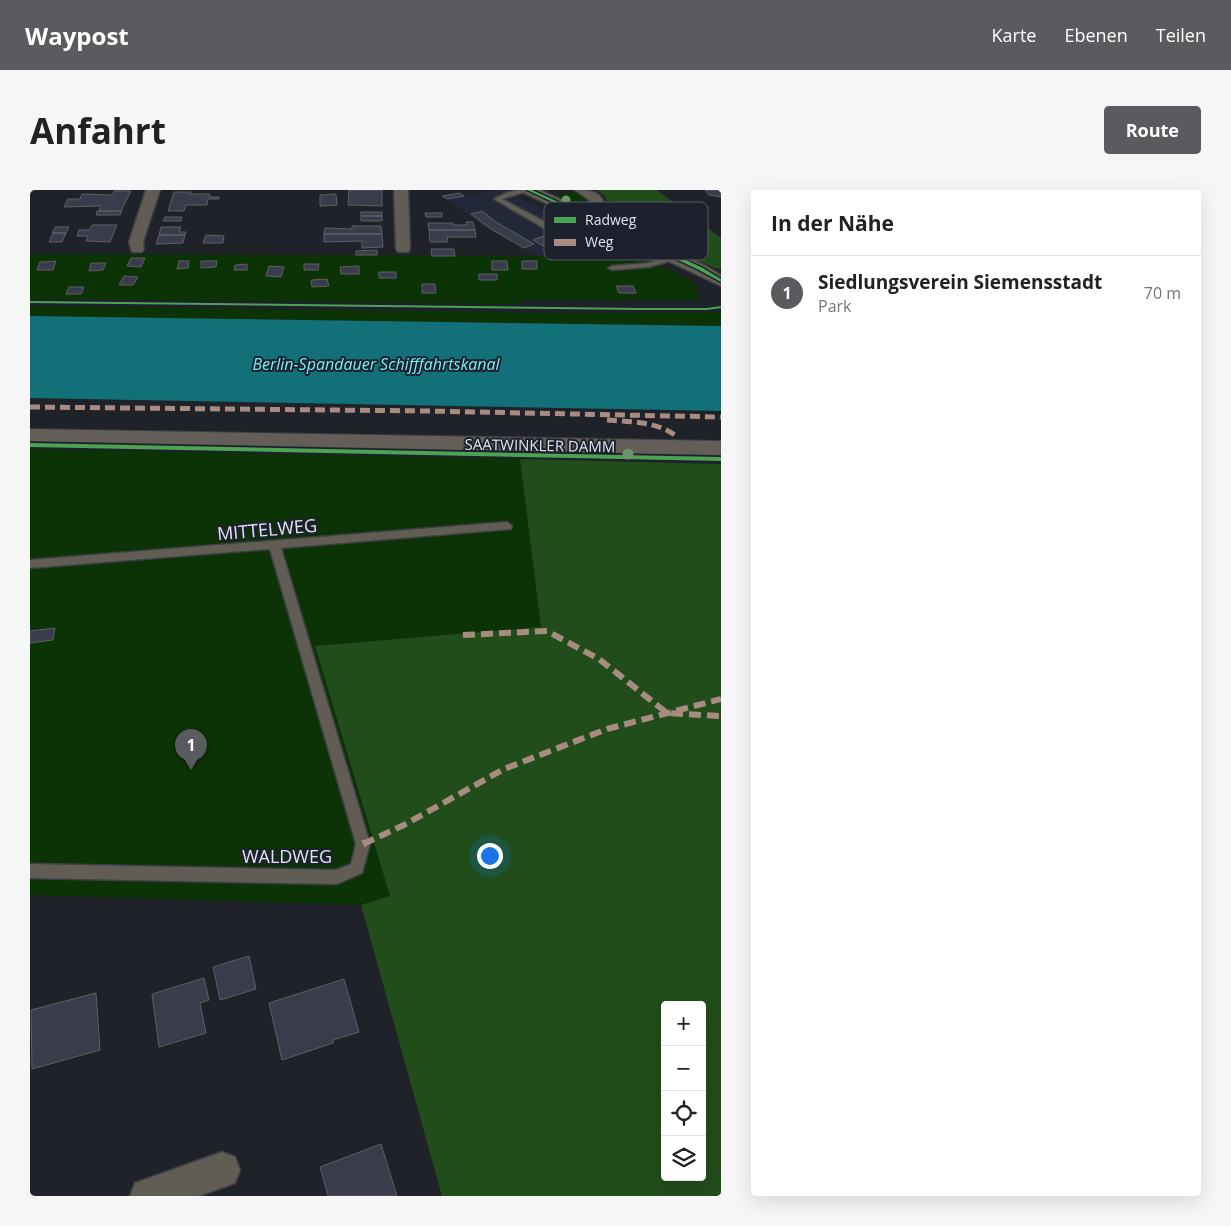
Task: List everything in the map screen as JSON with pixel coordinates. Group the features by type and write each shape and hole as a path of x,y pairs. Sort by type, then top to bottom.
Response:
{"main road":[{"name":"SAATWINKLER DAMM","path":"30,435 721,448"}],"street":[{"path":"136,249 136,242 154,190"},
{"path":"401,190 403,249"},
{"path":"530,191 556,190"},
{"path":"582,190 595,198 596,202"},
{"path":"530,191 554,202"},
{"path":"681,260 721,281"},
{"path":"148,1196 222,1170"}],"lane":[{"path":"530,191 508,194 497,199 544,225"},
{"path":"612,268 650,265 665,260"},
{"name":"MITTELWEG","path":"30,564 275,546 507,526"},
{"name":"WALDWEG","path":"30,871 337,876 357,868 363,844 275,546"}],"shaded area":[{"path":"506,190 514,196 544,210 544,256 539,256 487,229 447,199"}],"green space":[{"path":"597,190 657,190 673,202 615,202 607,201 604,195"},
{"path":"574,192 585,198 587,202 564,202 554,198 559,194"},
{"path":"708,228 721,238 721,269 697,260 708,260"},
{"path":"30,254 544,256 544,260 650,260 691,280 696,285 700,300 524,300 522,304 30,299"},
{"path":"30,306 582,313 721,312 721,326 30,316"},
{"path":"30,449 520,459 541,627 315,646 390,897 361,905 30,895"},
{"path":"520,459 721,464 721,1196 442,1196 361,905 390,896 315,646 541,627"}],"water":[{"name":"Berlin-Spandauer Schifffahrtskanal","path":"30,316 721,326 721,411 30,398"}],"building":[{"path":"349,190 382,190 382,206 348,205"},
{"path":"705,190 721,190 721,197 709,195"},
{"path":"114,191 131,191 121,211 99,211 101,206 64,207 68,199 80,199 82,194 113,195"},
{"path":"174,192 210,194 209,197 219,197 219,199 208,199 207,205 186,205 184,211 168,211"},
{"path":"460,193 464,196 447,199 442,196"},
{"path":"336,194 337,205 320,206 320,195"},
{"path":"97,211 122,211 120,215 96,215"},
{"path":"482,211 496,222 534,244 524,248 491,229 471,214"},
{"path":"361,212 382,212 382,216 361,216"},
{"path":"425,213 442,213 442,217 426,217"},
{"path":"361,216 382,216 382,221 361,221"},
{"path":"165,217 182,217 181,221 163,221"},
{"path":"466,222 473,222 475,230 429,230 428,223 467,225"},
{"path":"92,225 117,225 110,242 86,241 88,236 77,236 79,230 89,230"},
{"path":"352,226 381,226 382,234 324,234 325,228 352,229"},
{"path":"55,227 69,227 66,233 52,233"},
{"path":"161,227 181,227 179,232 186,232 185,235 159,235"},
{"path":"429,230 475,230 476,237 447,237 448,242 430,242"},
{"path":"53,233 66,233 62,242 49,242"},
{"path":"324,234 382,234 383,247 362,248 362,241 324,242"},
{"path":"159,235 185,235 183,243 156,244"},
{"path":"206,235 224,236 223,243 203,243"},
{"path":"544,236 544,246 533,240"},
{"path":"431,249 454,249 455,256 432,256"},
{"path":"377,250 377,255 356,255 356,251"},
{"path":"131,258 145,258 141,267 127,266"},
{"path":"56,261 53,270 37,270 40,262"},
{"path":"179,261 189,261 188,268 177,269"},
{"path":"201,261 217,261 216,267 201,268"},
{"path":"492,261 507,261 508,270 492,270"},
{"path":"522,261 537,261 537,269 522,269"},
{"path":"91,263 106,263 103,270 89,271"},
{"path":"247,264 247,270 234,270 235,265"},
{"path":"304,264 319,264 318,270 304,270"},
{"path":"269,266 284,267 281,277 266,276"},
{"path":"359,266 359,274 341,274 340,267"},
{"path":"379,272 396,272 396,278 379,278"},
{"path":"479,274 497,274 497,280 479,280"},
{"path":"124,276 138,277 133,285 119,285"},
{"path":"327,279 329,286 312,287 311,280"},
{"path":"422,284 435,284 436,293 422,293"},
{"path":"616,286 633,286 636,293 619,293"},
{"path":"69,287 84,287 81,294 66,294"},
{"path":"55,628 53,640 30,643 30,631"},
{"path":"249,956 256,989 220,1000 213,967"},
{"path":"204,978 209,1000 200,1003 206,1033 159,1047 152,994"},
{"path":"344,979 359,1032 282,1060 269,1003"},
{"path":"96,993 100,1050 32,1069 31,1010"},
{"path":"381,1144 397,1196 328,1196 320,1167"}],"marked path":[{"path":"30,407 428,411 721,417"},
{"path":"607,420 653,425 670,431 676,436"},
{"path":"463,635 547,631 599,659 667,713 721,716"},
{"path":"363,844 404,825 504,769 607,729 721,699"}],"cycle path":[{"path":"529,190 555,202"},
{"path":"682,260 721,281"},
{"path":"30,302 641,309 707,309 721,307"},
{"path":"30,445 721,459"}],"place":[{"name":"Siedlungsverein Siemensstadt","path":"191,770"}]}
